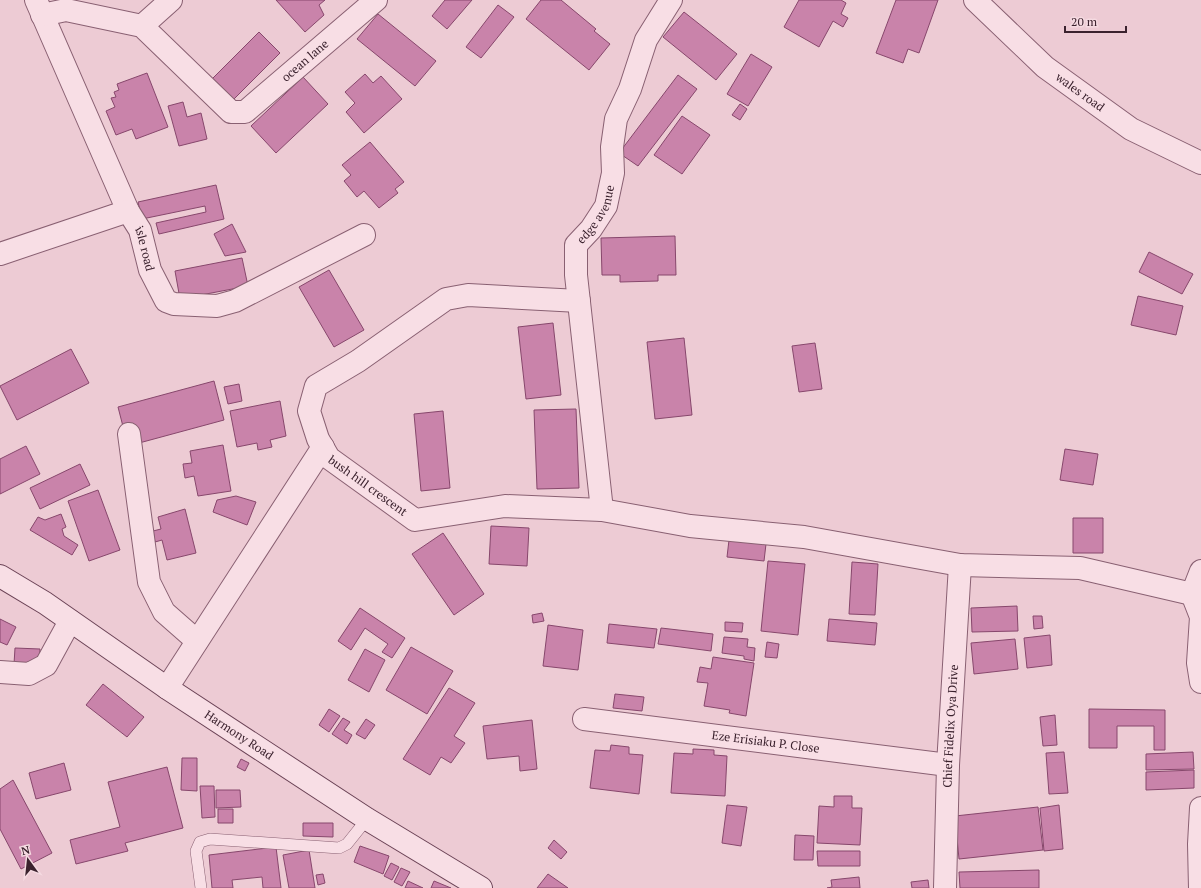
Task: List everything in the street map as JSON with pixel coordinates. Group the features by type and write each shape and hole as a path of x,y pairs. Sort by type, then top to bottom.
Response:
{"street":[{"path":"39,7 66,10 142,26 171,0"},
{"name":"ocean lane","path":"142,26 231,112 245,112 376,0"},
{"name":"edge avenue","path":"602,510 576,275 576,245 591,229 606,206 613,173 612,147 616,119 630,89 646,40 671,0"},
{"name":"wales road","path":"975,0 1045,67 1131,129 1201,163"},
{"name":"isle road","path":"39,7 128,211 140,230 150,270 166,301 174,304 218,306 235,301 364,235"},
{"path":"0,254 128,211"},
{"name":"bush hill crescent","path":"579,301 468,295 446,299 358,361 316,386 309,411 318,439 329,458 415,520 505,506 602,510 690,526 804,537 960,565 1080,568 1192,594"},
{"path":"129,434 148,582 164,612 197,641"},
{"path":"166,688 323,447"},
{"name":"Chief Fidelix Oya Drive","path":"945,888 948,765 960,565"},
{"path":"1201,571 1192,594 1201,617 1198,663 1201,682"},
{"name":"Harmony Road","path":"0,576 70,621 166,688 367,819 479,887"},
{"path":"0,672 30,674 46,665 70,621"},
{"name":"Eze Erisiaku P. Close","path":"584,719 948,765"},
{"path":"1200,888 1199,844 1201,808"}],"lane":[{"path":"201,888 196,851 200,842 210,839 339,848 348,844 367,819"}],"building":[{"path":"276,0 325,0 319,5 324,15 305,32"},
{"path":"445,0 472,0 447,29 432,16"},
{"path":"541,0 561,0 596,29 594,31 610,44 589,70 526,19"},
{"path":"799,0 841,0 846,3 841,14 848,18 843,27 833,21 819,47 784,27"},
{"path":"896,0 938,0 919,53 908,49 903,63 876,53"},
{"path":"498,5 514,17 481,58 466,47"},
{"path":"684,12 737,54 716,80 663,37"},
{"path":"378,14 436,61 415,86 357,39"},
{"path":"259,32 280,53 231,102 210,81"},
{"path":"751,54 772,67 748,106 727,94"},
{"path":"147,73 168,127 136,139 132,129 116,135 106,111 115,107 111,98 116,97 114,92 119,90 117,84"},
{"path":"365,74 373,83 381,76 402,99 364,133 346,112 355,103 345,92"},
{"path":"678,75 697,89 638,166 619,153"},
{"path":"303,77 328,104 276,153 251,126"},
{"path":"183,102 187,117 201,113 207,139 179,146 168,106"},
{"path":"740,104 747,109 740,120 732,115"},
{"path":"682,116 710,135 682,174 654,155"},
{"path":"370,142 404,182 395,189 398,193 379,208 364,191 357,197 344,181 351,175 342,165"},
{"path":"216,185 224,219 159,234 156,223 206,212 205,206 142,219 138,202"},
{"path":"232,224 246,252 225,256 214,234"},
{"path":"675,236 676,275 658,275 658,281 620,282 620,275 602,275 601,238"},
{"path":"1149,252 1193,274 1182,294 1139,272"},
{"path":"242,258 248,286 180,299 175,271"},
{"path":"329,270 364,330 334,347 299,287"},
{"path":"1138,296 1183,306 1176,335 1131,325"},
{"path":"553,323 561,395 526,399 518,327"},
{"path":"684,338 692,415 655,419 647,342"},
{"path":"815,343 822,389 799,392 792,346"},
{"path":"71,349 89,383 17,420 0,386"},
{"path":"214,381 224,420 128,446 118,407"},
{"path":"239,384 242,401 228,404 224,387"},
{"path":"280,401 286,436 270,440 272,447 258,450 257,443 237,447 230,411"},
{"path":"576,409 579,488 537,489 534,410"},
{"path":"443,411 450,488 421,491 414,414"},
{"path":"223,445 231,491 198,496 194,476 185,478 183,464 192,463 190,451"},
{"path":"26,446 40,474 0,494 0,459"},
{"path":"1065,449 1098,454 1093,485 1060,480"},
{"path":"80,464 90,485 40,509 30,488"},
{"path":"98,490 120,550 89,561 68,501"},
{"path":"236,496 256,502 247,525 213,512 217,500"},
{"path":"185,509 196,553 167,560 162,540 155,542 153,531 161,529 158,517"},
{"path":"61,514 66,527 62,529 64,536 78,545 72,555 30,530 38,517 45,520"},
{"path":"1073,518 1103,518 1103,553 1073,553"},
{"path":"491,526 529,528 527,566 489,564"},
{"path":"443,533 484,594 454,615 412,554"},
{"path":"729,540 766,544 764,561 727,557"},
{"path":"768,561 805,564 798,635 761,631"},
{"path":"852,562 878,564 875,615 849,614"},
{"path":"1017,606 1018,631 972,632 971,608"},
{"path":"360,608 405,638 392,658 382,652 388,644 365,628 351,650 338,641"},
{"path":"542,613 544,621 533,623 532,615"},
{"path":"1033,616 1042,616 1043,628 1034,629"},
{"path":"0,619 16,627 7,645 0,642"},
{"path":"829,619 877,623 875,645 827,641"},
{"path":"725,622 743,623 742,632 725,631"},
{"path":"609,624 657,629 654,648 607,643"},
{"path":"548,625 583,630 578,670 543,666"},
{"path":"661,628 713,634 711,651 658,644"},
{"path":"1050,635 1052,665 1027,668 1024,638"},
{"path":"724,637 748,639 747,647 755,648 754,661 744,659 744,656 722,653"},
{"path":"1015,639 1018,669 974,674 971,643"},
{"path":"767,642 779,644 777,658 765,657"},
{"path":"411,647 453,671 427,714 386,690"},
{"path":"15,648 40,649 39,665 14,664"},
{"path":"365,649 385,660 369,692 348,680"},
{"path":"713,657 754,663 746,716 729,713 730,710 704,706 708,683 697,682 700,667 711,669"},
{"path":"103,684 144,717 127,737 86,705"},
{"path":"449,688 475,703 454,736 465,743 451,763 441,757 430,775 403,759"},
{"path":"615,694 644,697 642,711 613,708"},
{"path":"329,709 340,716 329,732 319,725"},
{"path":"1089,709 1165,710 1165,750 1154,750 1154,726 1117,726 1117,748 1089,748"},
{"path":"1055,715 1057,745 1043,746 1040,717"},
{"path":"343,718 350,722 344,730 352,735 347,744 332,734"},
{"path":"366,719 375,725 365,739 356,734"},
{"path":"532,720 537,769 520,771 519,756 487,759 483,726"},
{"path":"611,745 629,747 629,754 643,755 639,794 590,788 595,750 610,751"},
{"path":"693,749 714,750 714,755 727,756 725,796 671,793 674,753 693,754"},
{"path":"1064,752 1068,793 1049,794 1046,753"},
{"path":"1193,752 1194,769 1146,770 1146,754"},
{"path":"182,758 197,758 197,791 181,790"},
{"path":"241,759 249,763 245,771 237,767"},
{"path":"64,763 71,790 36,799 29,773"},
{"path":"167,767 183,828 125,843 128,851 76,864 70,840 120,827 108,782"},
{"path":"1194,770 1194,788 1146,790 1146,772"},
{"path":"13,780 52,853 21,869 0,829 0,789"},
{"path":"200,786 214,786 215,817 202,818"},
{"path":"216,790 240,790 241,807 216,808"},
{"path":"834,796 852,796 852,808 862,808 860,845 817,843 819,806 834,807"},
{"path":"727,805 747,807 741,846 722,843"},
{"path":"1059,805 1063,849 1044,851 1040,808"},
{"path":"1038,807 1043,850 959,859 955,816"},
{"path":"218,809 233,809 233,823 218,823"},
{"path":"303,823 333,823 333,837 303,836"},
{"path":"795,835 814,836 813,860 794,860"},
{"path":"554,840 567,852 561,859 548,848"},
{"path":"360,846 389,856 383,874 354,862"},
{"path":"276,847 281,888 263,888 262,877 232,880 233,888 212,888 209,855"},
{"path":"309,850 315,888 289,888 283,855"},
{"path":"817,851 860,851 860,866 818,866"},
{"path":"391,863 399,867 392,880 384,876"},
{"path":"401,868 410,872 402,886 394,882"},
{"path":"1039,870 1039,888 960,888 959,872"},
{"path":"323,874 325,883 318,885 316,875"},
{"path":"548,874 568,888 537,888"},
{"path":"859,877 860,888 827,888 832,887 831,880"},
{"path":"928,880 929,888 912,888 911,882"},
{"path":"408,881 423,888 405,888"},
{"path":"434,881 451,888 431,888"}]}
